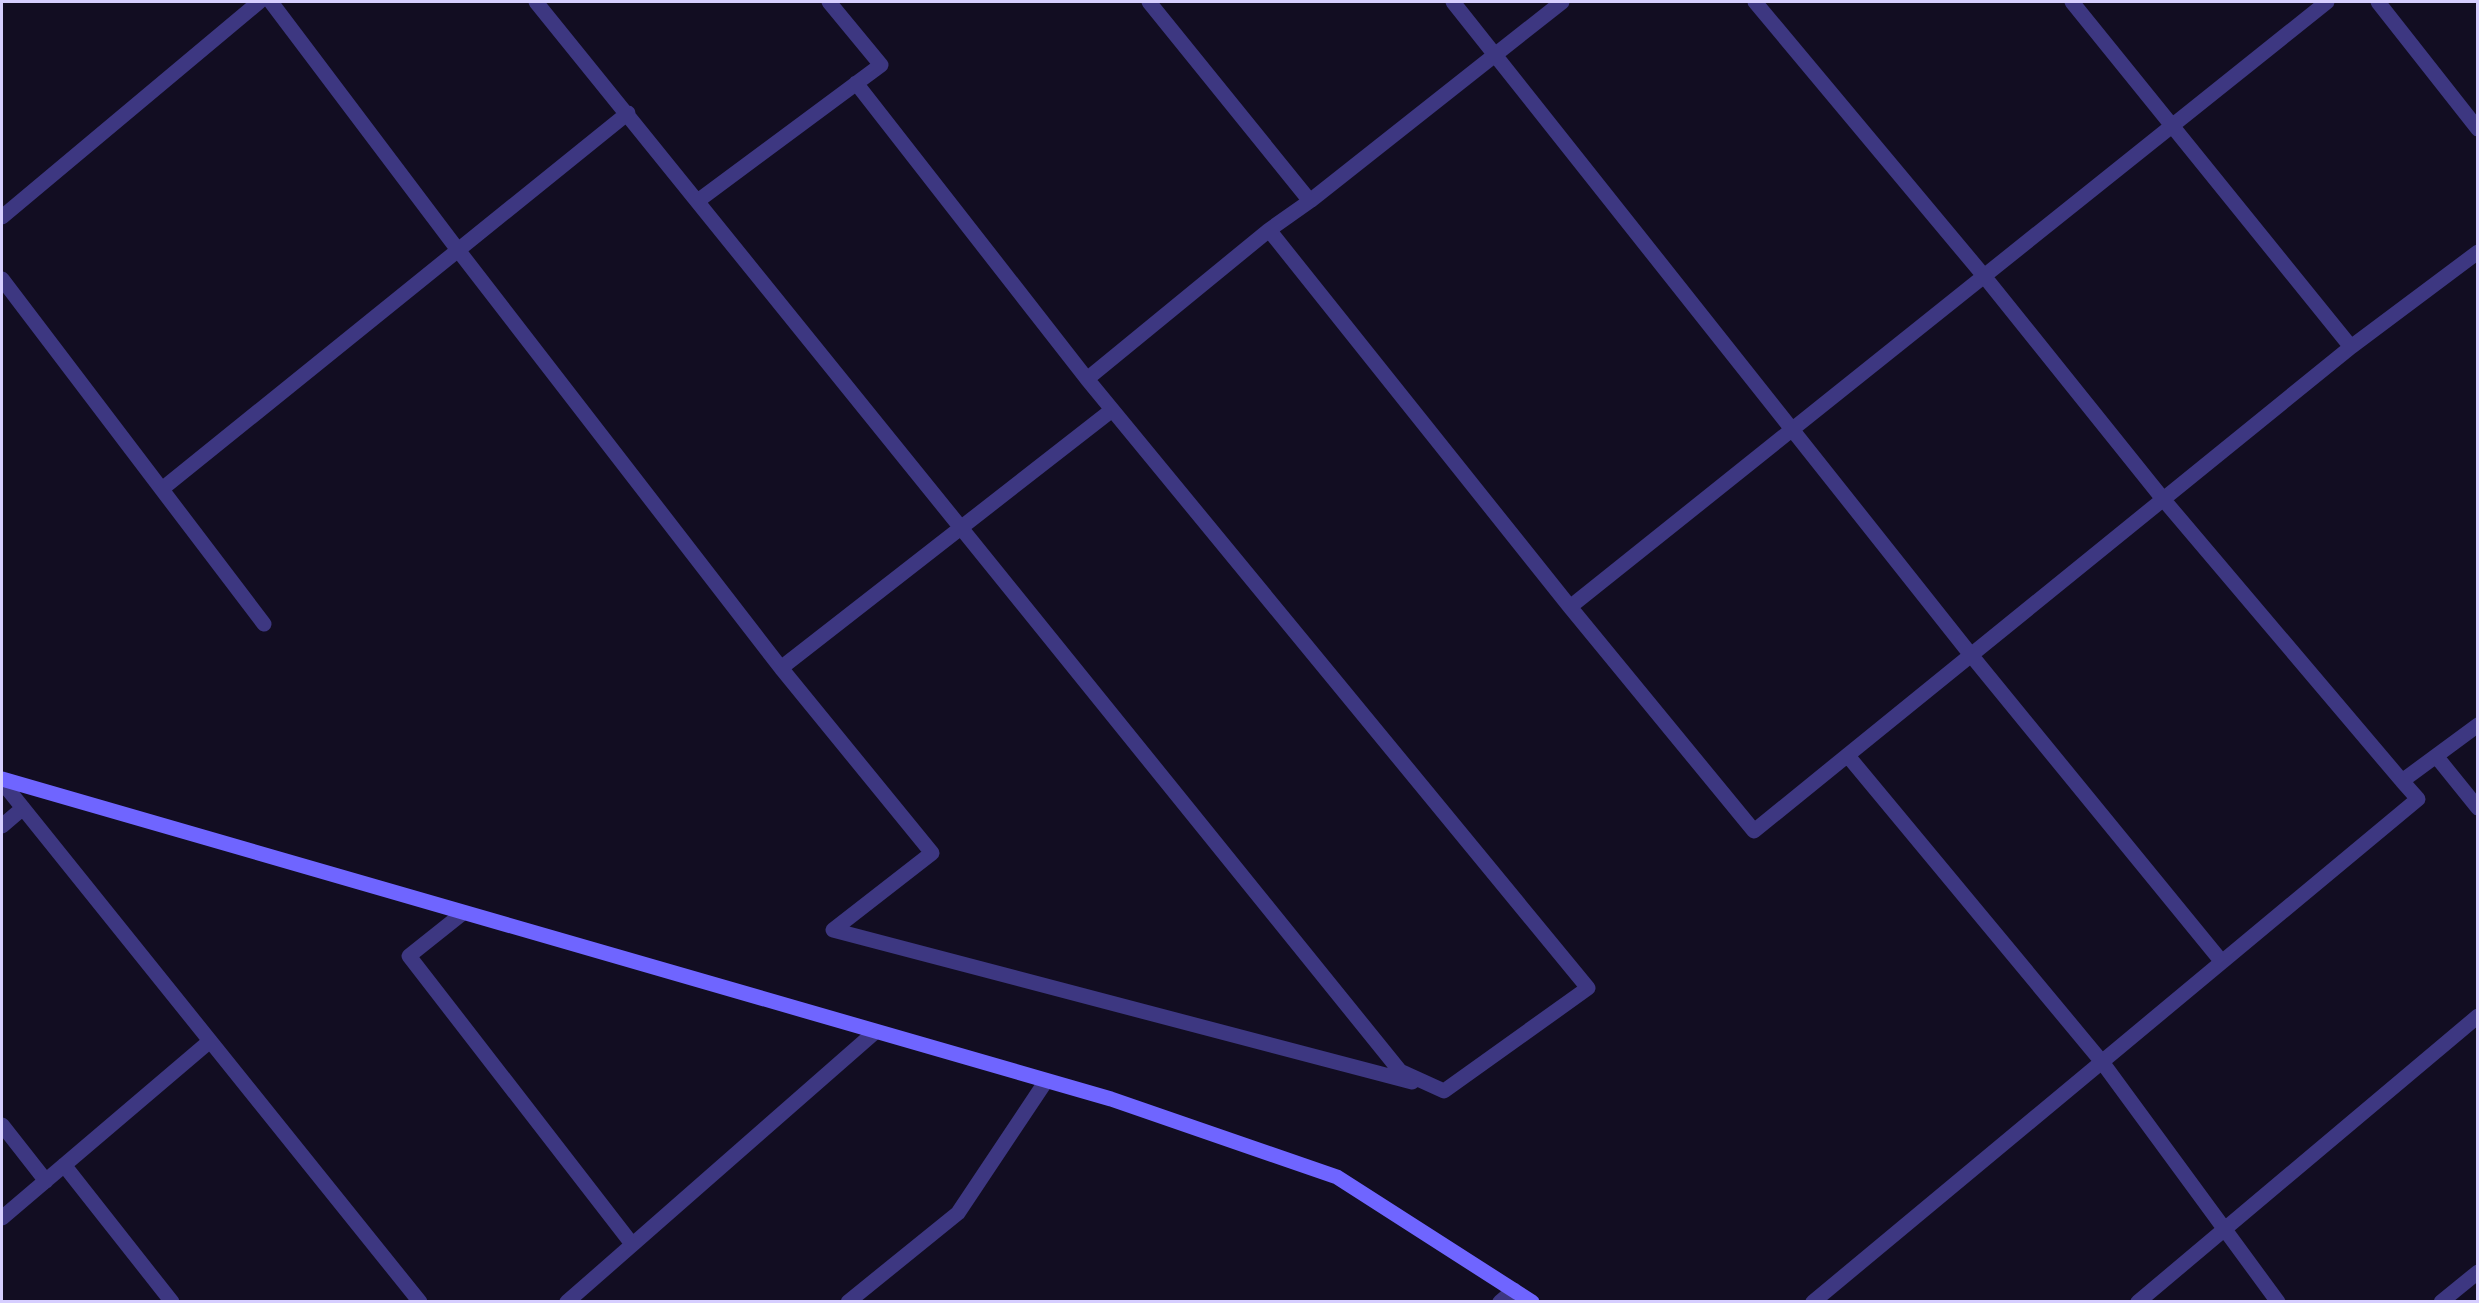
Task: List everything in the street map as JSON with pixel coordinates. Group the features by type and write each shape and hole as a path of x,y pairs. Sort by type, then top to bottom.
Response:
{"street":[{"path":"2,217 259,2"},
{"path":"270,2 458,250 781,668 932,853 833,930 1444,1091"},
{"path":"536,2 699,200 1400,1071 1444,1091"},
{"path":"699,200 881,64 829,2"},
{"path":"1453,2 1971,656 2222,962"},
{"path":"1087,379 1269,230 1310,201 1562,2"},
{"path":"1755,2 1984,276 2163,499 2418,799 1813,1302"},
{"path":"2072,2 2351,346"},
{"path":"1570,607 2327,2"},
{"path":"2378,2 2478,129"},
{"path":"1158,5 1310,201"},
{"path":"856,83 1112,410 1588,988 1444,1091"},
{"path":"162,489 628,113"},
{"path":"1269,230 1570,607 1754,831 2351,346 2478,252"},
{"path":"2,279 264,624"},
{"path":"781,668 1112,410"},
{"path":"2402,782 2478,725"},
{"path":"1848,756 2102,1062 2278,1302"},
{"path":"2436,756 2478,808"},
{"path":"2,781 420,1302"},
{"path":"2,781 1111,1099 1336,1178 1532,1302"},
{"path":"2,826 22,808"},
{"path":"463,913 409,956 632,1244"},
{"path":"2138,1302 2478,1016"},
{"path":"567,1302 875,1032"},
{"path":"2,1218 210,1041"},
{"path":"848,1302 958,1213 1046,1081"},
{"path":"2,1125 45,1181"},
{"path":"64,1165 172,1302"},
{"path":"2441,1302 2478,1272"},
{"path":"1500,1302 1514,1290"}]}
